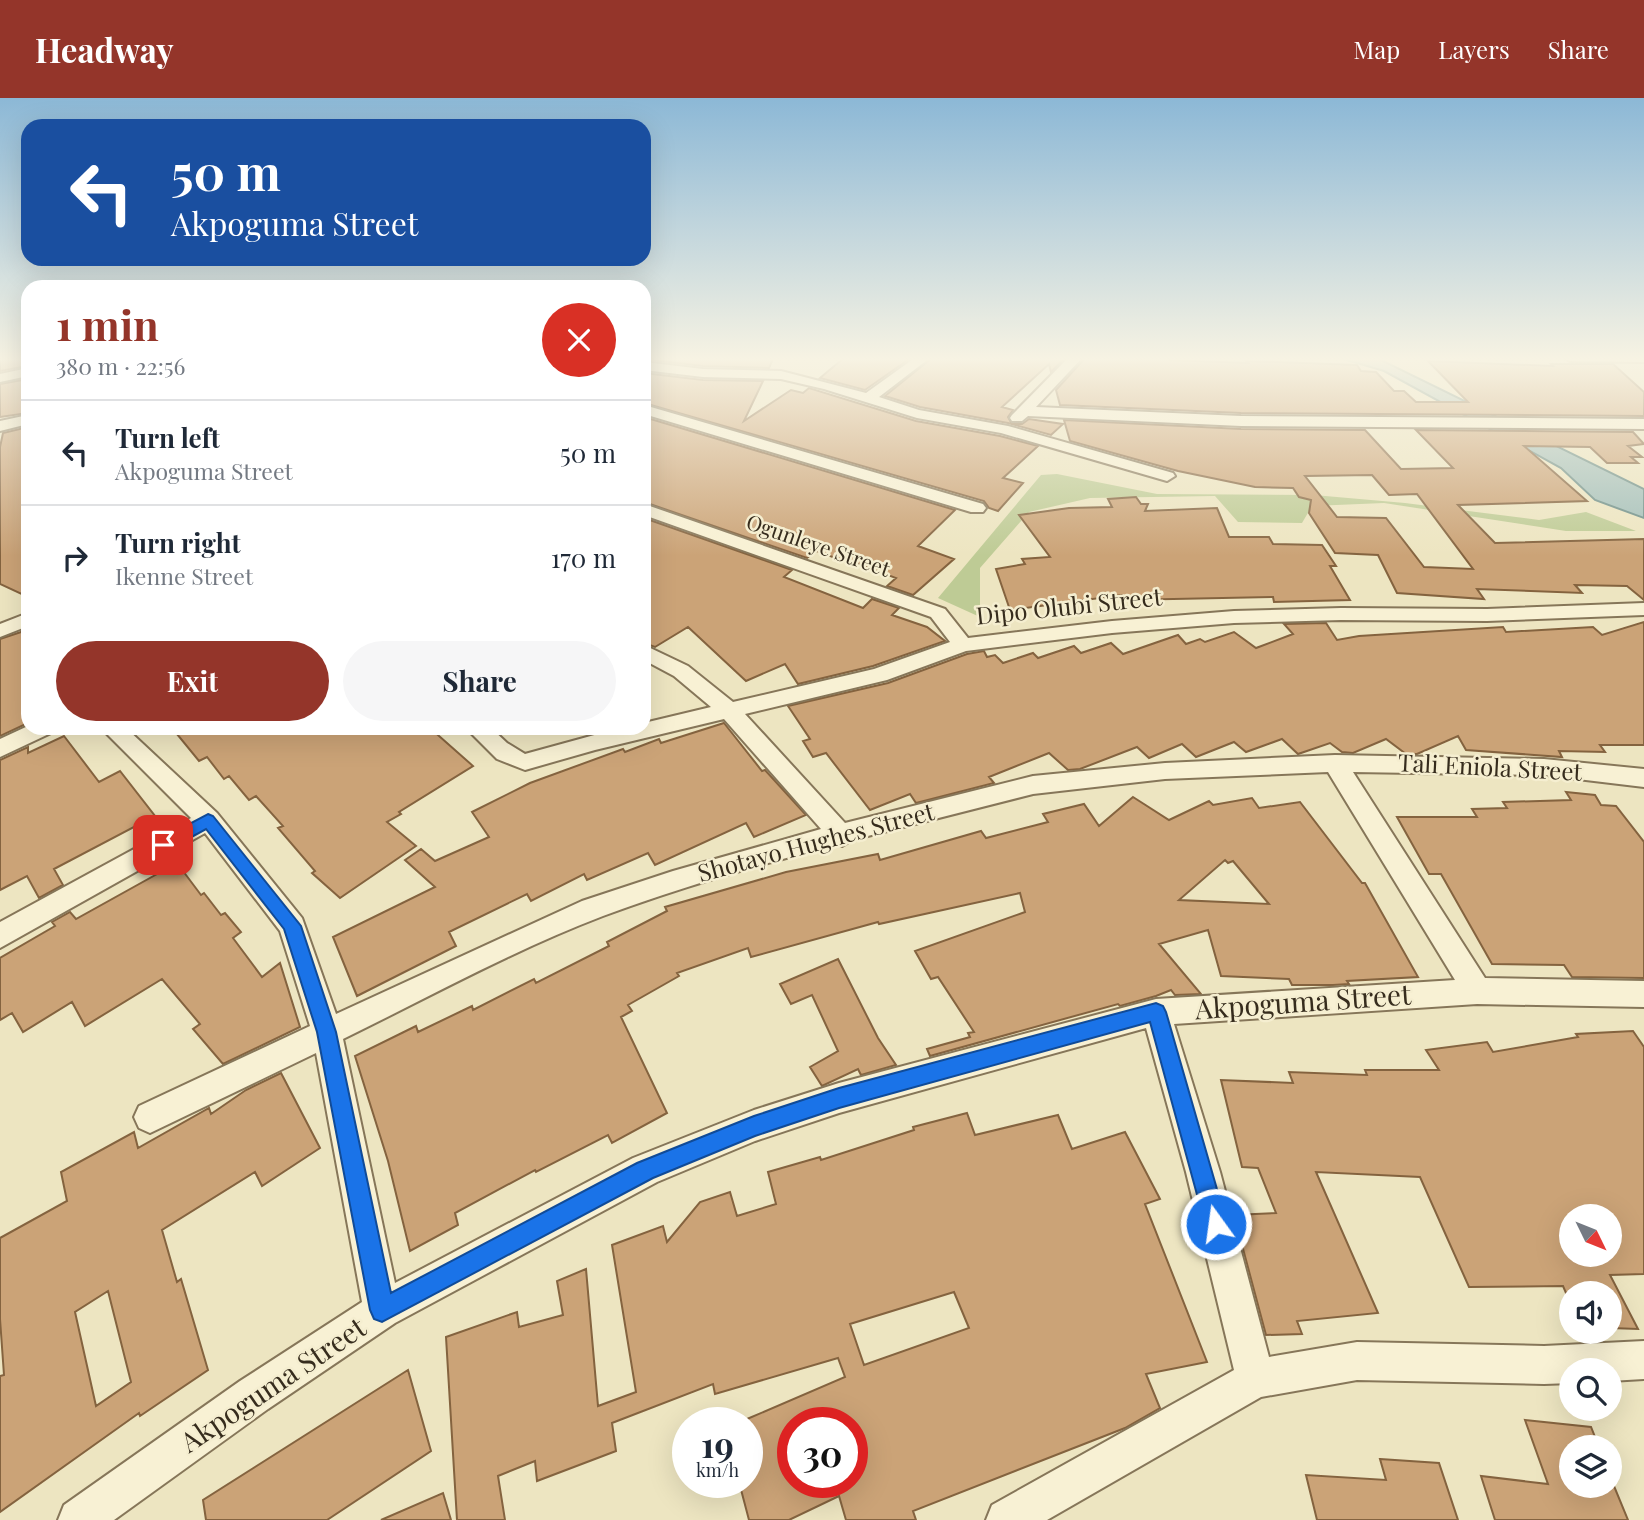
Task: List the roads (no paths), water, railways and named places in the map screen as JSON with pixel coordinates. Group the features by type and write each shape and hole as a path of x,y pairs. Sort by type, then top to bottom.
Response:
{"street":[{"path":"692,423 977,508"},
{"path":"971,423 1003,429 1167,477"},
{"path":"1003,429 1010,423"},
{"path":"1557,423 1644,424"},
{"name":"Ogunleye Street","path":"651,511 938,613 963,645"},
{"name":"Dipo Olubi Street","path":"651,728 879,675 963,645 1112,627 1234,617 1340,614 1487,615 1644,608"},
{"path":"0,631 21,622"},
{"path":"651,655 681,671 729,710 842,836"},
{"path":"0,749 29,735"},
{"path":"119,735 208,820 292,926 327,1032 382,1310"},
{"name":"Dipo Olubi Street","path":"484,735 501,751 525,762 624,735"},
{"path":"1335,763 1477,991"},
{"name":"Shotayo Hughes Street","path":"150,1117 592,909 760,855 1033,785 1165,771 1335,763"},
{"name":"Tali Eniola Street","path":"1335,763 1544,767 1644,778"},
{"path":"0,936 208,820"},
{"name":"Akpoguma Street","path":"79,1520 254,1395 382,1310 645,1170 754,1126 839,1098 1156,1012 1477,991 1644,994"},
{"path":"1156,1012 1203,1172 1255,1379"},
{"path":"1007,1520 1255,1379 1357,1361 1544,1365 1644,1360"}],"water":[{"path":"1480,423 1510,423 1644,489 1644,518 1595,500 1561,468"}]}
